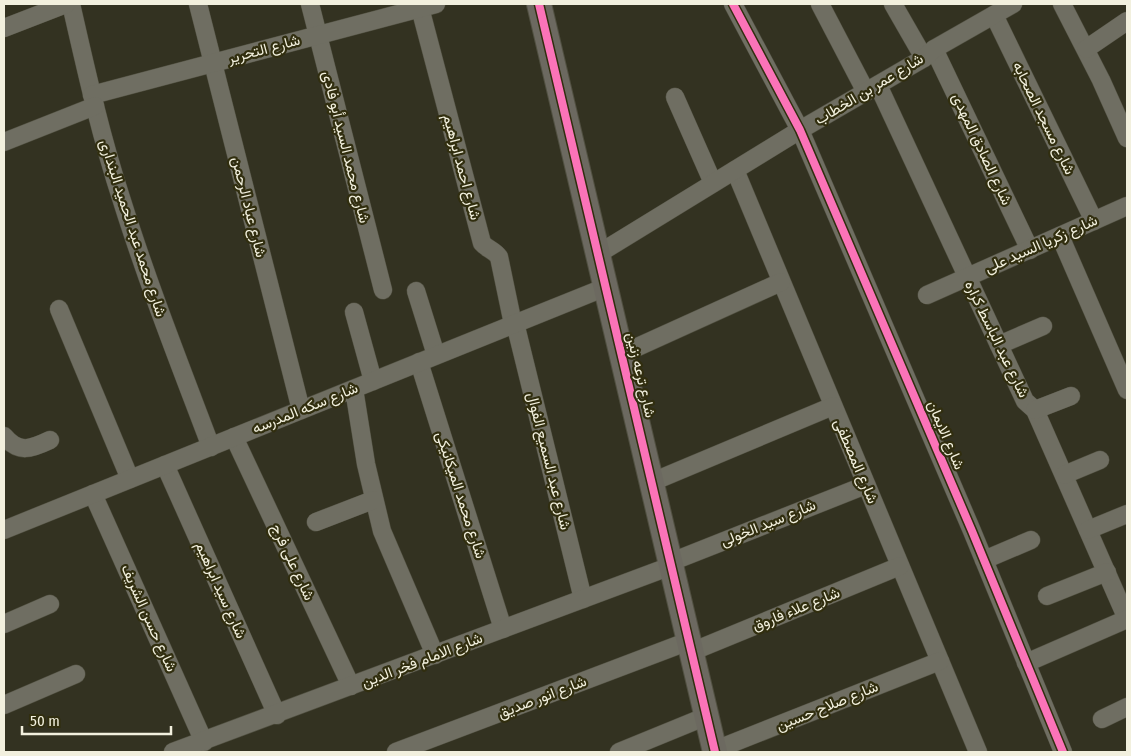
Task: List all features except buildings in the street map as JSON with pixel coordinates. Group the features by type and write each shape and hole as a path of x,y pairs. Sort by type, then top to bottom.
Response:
{"street":[{"path":"4,28 66,4"},
{"name":"شارع محمد عبد الحميد البندارى","path":"71,4 93,101 121,200 150,286 211,447"},
{"name":"شارع عباد الرحمن","path":"198,4 301,410"},
{"name":"شارع محمد السيد أبو فادى","path":"310,4 383,290"},
{"name":"شارع ترعه زنين","path":"539,4 715,751"},
{"name":"شارع الايمان","path":"733,4 800,130 984,560 1063,752"},
{"name":"شارع عبد الباسط كراره","path":"820,4 872,88 967,277 1025,401 1035,410 1106,572 1121,589 1127,619"},
{"name":"شارع الصادق المهدى","path":"893,4 929,53 1030,250"},
{"path":"1062,4 1122,109 1127,138"},
{"name":"شارع التحرير","path":"4,142 93,101 213,63 425,5"},
{"name":"شارع احمد ابراهيم","path":"425,5 482,243 487,249 495,251 499,257 514,323"},
{"name":"شارع عمر بن الخطاب","path":"598,254 1004,8"},
{"name":"شارع مسجد الصحابه","path":"1004,8 1094,221"},
{"path":"1086,49 1127,21"},
{"path":"674,97 713,183"},
{"name":"شارع المصطفى","path":"734,170 978,752"},
{"name":"شارع زكريا السيد على","path":"927,295 1127,206"},
{"path":"1060,236 1127,390"},
{"path":"622,354 781,282"},
{"name":"شارع سكه المدرسه","path":"4,530 606,287"},
{"path":"416,291 436,355"},
{"path":"59,309 130,480"},
{"path":"354,312 373,381"},
{"name":"شارع عبد السميع الفوال","path":"514,323 583,599"},
{"path":"998,345 1043,326"},
{"name":"شارع محمد الميكانيكى","path":"419,362 503,629"},
{"path":"354,388 373,500 382,531 435,655"},
{"path":"1035,410 1071,396"},
{"path":"652,482 833,406"},
{"path":"4,436 17,448 29,449 50,440"},
{"name":"شارع على فرج","path":"234,437 351,686"},
{"path":"1064,475 1100,460"},
{"name":"شارع سيد ابراهيم","path":"165,465 277,715"},
{"name":"شارع سيد الخولى","path":"671,564 866,485"},
{"name":"شارع حسن الشريف","path":"93,494 204,742"},
{"path":"316,522 373,500"},
{"path":"1088,530 1127,514"},
{"path":"984,560 1031,540"},
{"name":"شارع الامام فخر الدين","path":"173,752 277,715 671,564"},
{"name":"شارع علاء فاروق","path":"690,646 900,566"},
{"path":"1047,596 1106,572"},
{"path":"4,624 50,604"},
{"path":"1026,663 1127,619"},
{"name":"شارع انور صديق","path":"396,752 690,646"},
{"name":"شارع صلاح حسين","path":"715,751 940,661"},
{"path":"4,704 76,674"},
{"path":"1102,718 1127,708"},
{"path":"619,752 707,716"}],"cycle path":[{"path":"539,4 715,752"},
{"path":"733,4 800,130 972,531 1063,752"}]}
